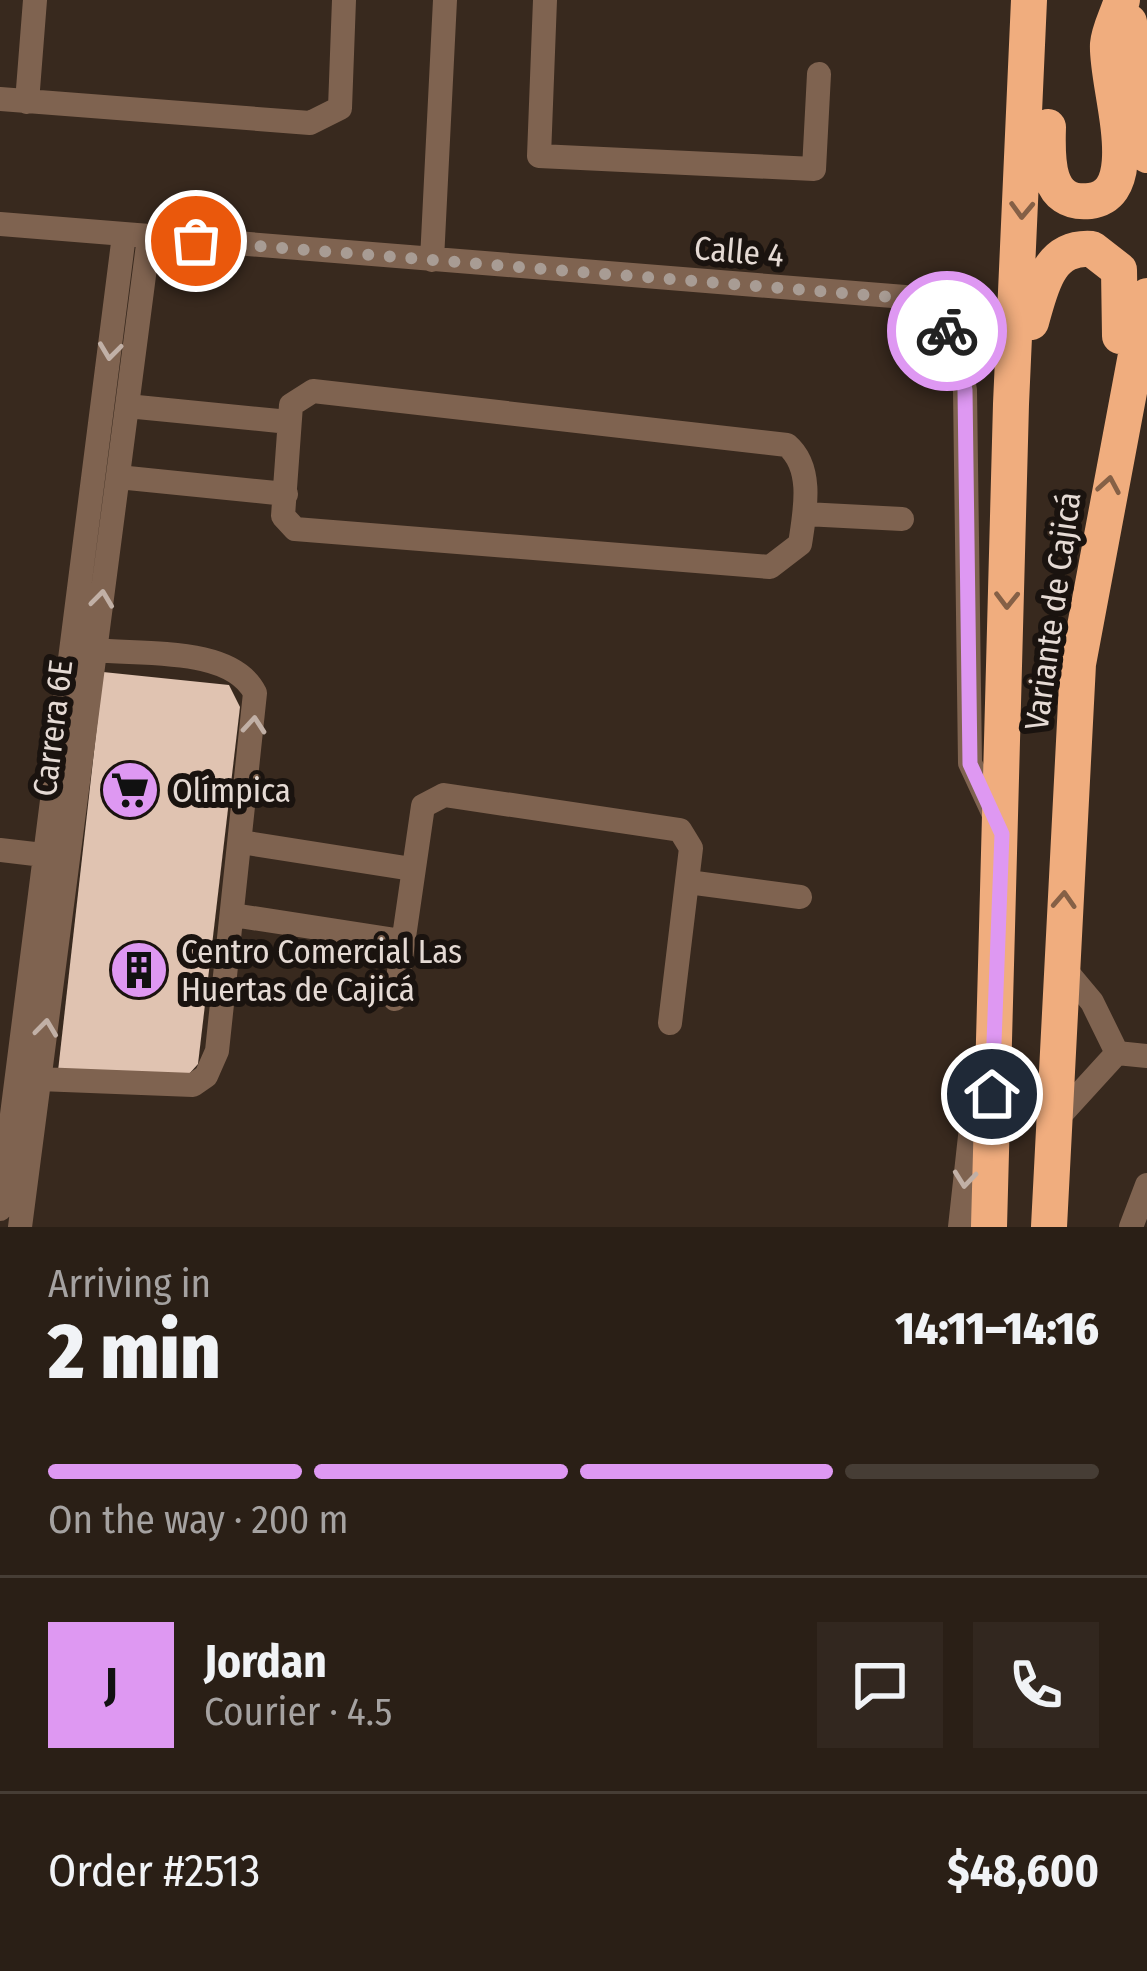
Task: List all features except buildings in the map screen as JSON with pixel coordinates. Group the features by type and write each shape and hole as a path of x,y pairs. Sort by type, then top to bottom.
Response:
{"highway":[{"path":"1029,5 1053,50 1050,179 1075,201 1094,201 1120,182 1124,165 1108,44 1124,0"},
{"path":"1124,0 1147,154"},
{"name":"Variante de Cajicá","path":"989,1227 1011,404 1029,5"},
{"path":"1011,404 1044,277 1067,252 1092,249 1107,256 1123,284 1120,417"},
{"name":"Variante de Cajicá","path":"1049,1227 1078,664 1120,417 1147,296"}],"street":[{"path":"27,102 35,0"},
{"path":"0,99 310,123 340,108 344,0"},
{"path":"432,260 445,0"},
{"path":"545,0 538,156 814,169 819,74"},
{"name":"Calle 4","path":"0,224 905,298 927,306"},
{"name":"Carrera 6E","path":"0,1209 95,650 127,406 137,236"},
{"name":"Carrera 6E","path":"20,1227 39,1078 57,856 137,236"},
{"path":"927,306 956,341 965,390 970,764 1002,834"},
{"path":"313,391 787,445 801,458 805,514 800,544 770,567 295,529 283,516 286,494 290,405 313,391"},
{"path":"127,406 289,422"},
{"path":"118,477 286,494"},
{"path":"805,514 902,519"},
{"path":"39,1078 154,1087 193,1085 206,1076 217,1051 256,709 248,679 220,664 95,650"},
{"path":"395,999 423,806 444,795 680,830 691,848 670,1023"},
{"path":"241,842 412,868"},
{"path":"0,850 57,856"},
{"path":"688,882 800,897"},
{"path":"233,915 402,941"},
{"path":"1060,965 1092,1002 1117,1053"},
{"path":"960,1227 972,1118 992,1050"},
{"path":"1117,1053 1147,1056"},
{"path":"1052,1125 1117,1053"},
{"path":"1131,1227 1147,1185"}],"path":[{"path":"927,306 968,296 1018,298"}],"way so far":[{"path":"196,241 905,298 927,306 947,331"}],"place":[{"name":"Olímpica","path":"130,790"},
{"name":"Centro Comercial Las Huertas de Cajicá","path":"139,970"}],"route":[{"path":"947,331 956,341 965,390 970,764 1002,834 992,1094"}]}
